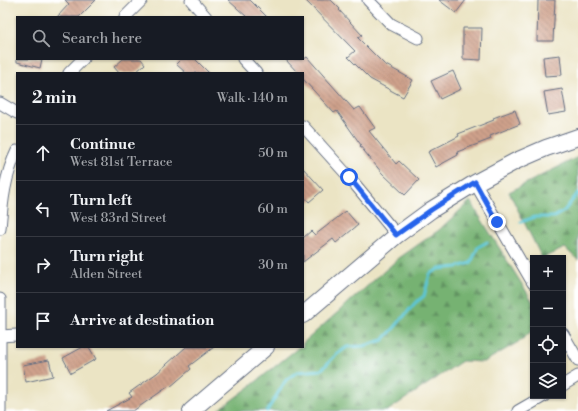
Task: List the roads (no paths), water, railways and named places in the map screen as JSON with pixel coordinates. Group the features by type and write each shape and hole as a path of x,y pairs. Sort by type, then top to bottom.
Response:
{"street":[{"path":"126,16 142,0"},
{"path":"191,0 205,16"},
{"path":"368,0 391,24 418,38"},
{"path":"70,72 82,60"},
{"path":"244,60 255,72"},
{"path":"0,103 16,112"},
{"path":"304,127 349,177 396,235"},
{"path":"304,314 396,235 431,210 475,182 516,161 546,148 578,137"},
{"path":"0,229 2,199 16,153"},
{"path":"475,182 530,278"},
{"path":"0,299 0,411"},
{"path":"0,336 16,334"},
{"path":"566,339 578,360"},
{"path":"191,411 265,348"},
{"path":"566,383 578,376"},
{"path":"518,411 539,399"}],"waterway":[{"path":"521,222 535,217 554,217 564,211 578,193"},
{"path":"267,411 286,380 297,372 321,370 336,355 347,347 364,346 383,340 415,303 424,296 430,274 439,269 457,267 471,263 478,247 487,242"}]}
